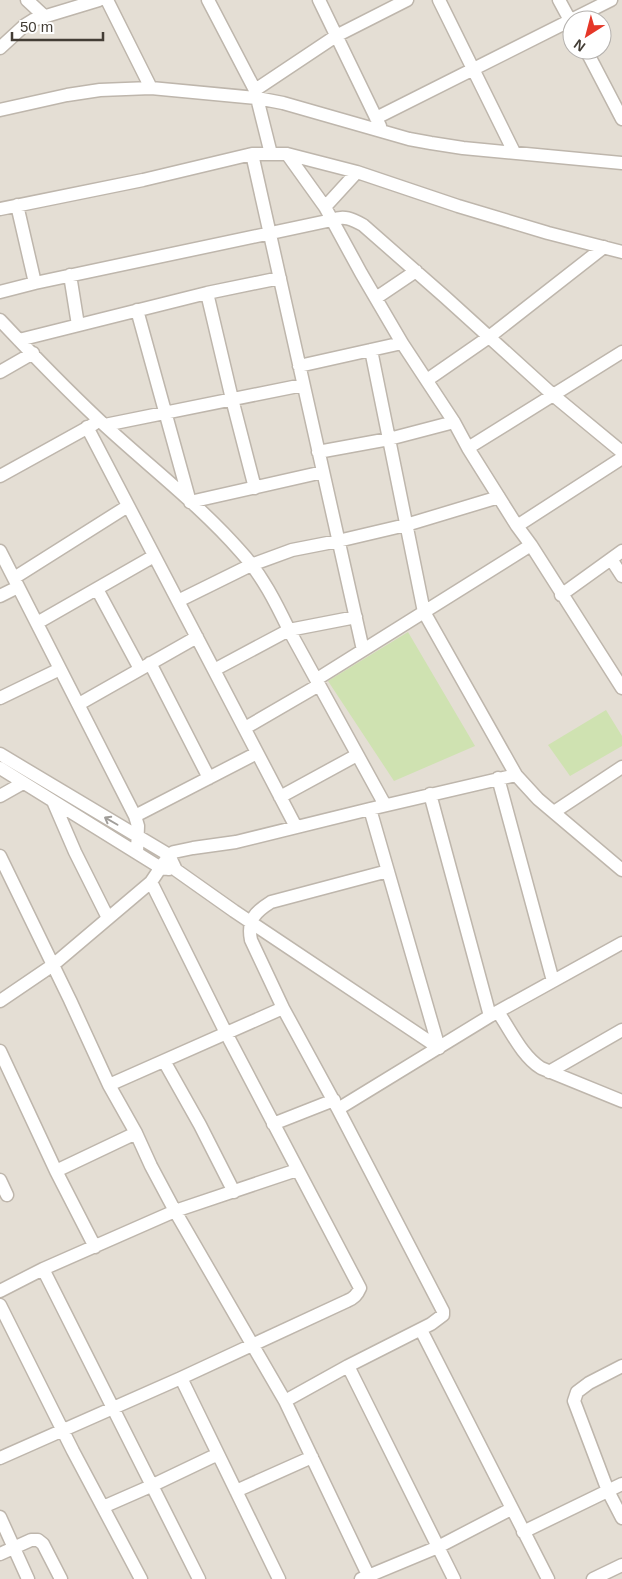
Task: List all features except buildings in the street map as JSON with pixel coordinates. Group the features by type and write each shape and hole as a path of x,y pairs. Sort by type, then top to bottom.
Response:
{"street":[{"path":"27,0 43,16"},
{"path":"0,48 25,25 43,16 99,0"},
{"path":"107,0 151,88"},
{"path":"208,0 256,94 271,154"},
{"path":"319,0 383,132"},
{"path":"256,94 336,36 407,0"},
{"path":"439,0 514,152"},
{"path":"593,10 611,0"},
{"path":"376,118 562,26"},
{"path":"591,60 622,119"},
{"path":"0,110 67,95 100,90 151,88 256,94 283,104 409,140 463,148 622,163"},
{"path":"252,154 363,650"},
{"path":"0,208 142,180 252,154 287,154 357,172 458,206 548,233 622,252"},
{"path":"287,154 325,206 402,343 622,688"},
{"path":"325,206 357,172"},
{"path":"17,205 35,283"},
{"path":"0,292 339,217 352,219 363,225 553,395 622,452"},
{"path":"427,380 489,337 604,247"},
{"path":"376,298 416,271"},
{"path":"70,275 78,325"},
{"path":"19,340 208,293 280,278"},
{"path":"208,293 232,400 255,488"},
{"path":"137,310 190,502"},
{"path":"3,327 19,340 103,423 190,502 242,553 275,600 289,630 385,805"},
{"path":"299,366 402,343"},
{"path":"371,350 424,612 516,775 538,799 622,870"},
{"path":"468,448 622,352"},
{"path":"0,372 33,354"},
{"path":"0,476 87,427 303,385"},
{"path":"318,452 389,439 454,422"},
{"path":"87,427 296,827"},
{"path":"517,526 622,458"},
{"path":"190,502 323,472"},
{"path":"178,601 251,565 292,550 406,525 499,497"},
{"path":"0,596 128,506"},
{"path":"245,728 318,682 363,650 531,545"},
{"path":"0,551 135,816 138,826 136,853"},
{"path":"561,595 622,551"},
{"path":"37,623 154,556"},
{"path":"611,559 622,576"},
{"path":"97,589 145,666 209,778"},
{"path":"214,670 289,630 356,617"},
{"path":"79,704 197,637"},
{"path":"0,698 60,669"},
{"path":"135,816 256,753"},
{"path":"0,754 169,855 176,870"},
{"path":"280,797 357,755"},
{"path":"554,812 622,767"},
{"path":"0,768 161,868 176,870 439,1048"},
{"path":"0,1001 53,965 151,882 169,855 187,849 236,842 430,794 516,775"},
{"path":"498,778 553,982"},
{"path":"0,796 24,783"},
{"path":"430,794 494,1014 530,1059 541,1068 620,1099"},
{"path":"53,801 75,852 108,918"},
{"path":"370,809 439,1048"},
{"path":"0,856 109,1086 136,1133 175,1211 285,1401 367,1578 438,1547 511,1509"},
{"path":"285,1401 348,1366 421,1330 443,1315 336,1105 283,1008 251,940 249,931 251,922 259,909 271,902 388,871"},
{"path":"0,1458 113,1409 353,1298 358,1294 360,1288 226,1033 151,882"},
{"path":"273,1124 336,1105 622,943"},
{"path":"109,1086 283,1008"},
{"path":"550,1072 622,1030"},
{"path":"0,1051 56,1171 95,1247"},
{"path":"164,1061 200,1125 234,1192"},
{"path":"56,1171 136,1133"},
{"path":"0,1291 43,1269 175,1211 297,1170"},
{"path":"0,1180 7,1195"},
{"path":"43,1269 199,1579"},
{"path":"0,1305 141,1579"},
{"path":"421,1330 548,1579"},
{"path":"348,1366 454,1579"},
{"path":"622,1366 577,1392 574,1401 608,1491 622,1518"},
{"path":"181,1378 279,1579"},
{"path":"103,1507 218,1454"},
{"path":"236,1491 312,1457"},
{"path":"524,1532 622,1484"},
{"path":"0,1517 28,1579"},
{"path":"0,1554 32,1540 38,1540 43,1544 61,1579"},
{"path":"593,1579 622,1565"}],"shaded area":[{"path":"0,0 622,0 622,1579 0,1579"}],"green space":[{"path":"408,632 475,746 394,781 328,681"},
{"path":"606,710 622,736 622,746 570,776 548,745"}]}
